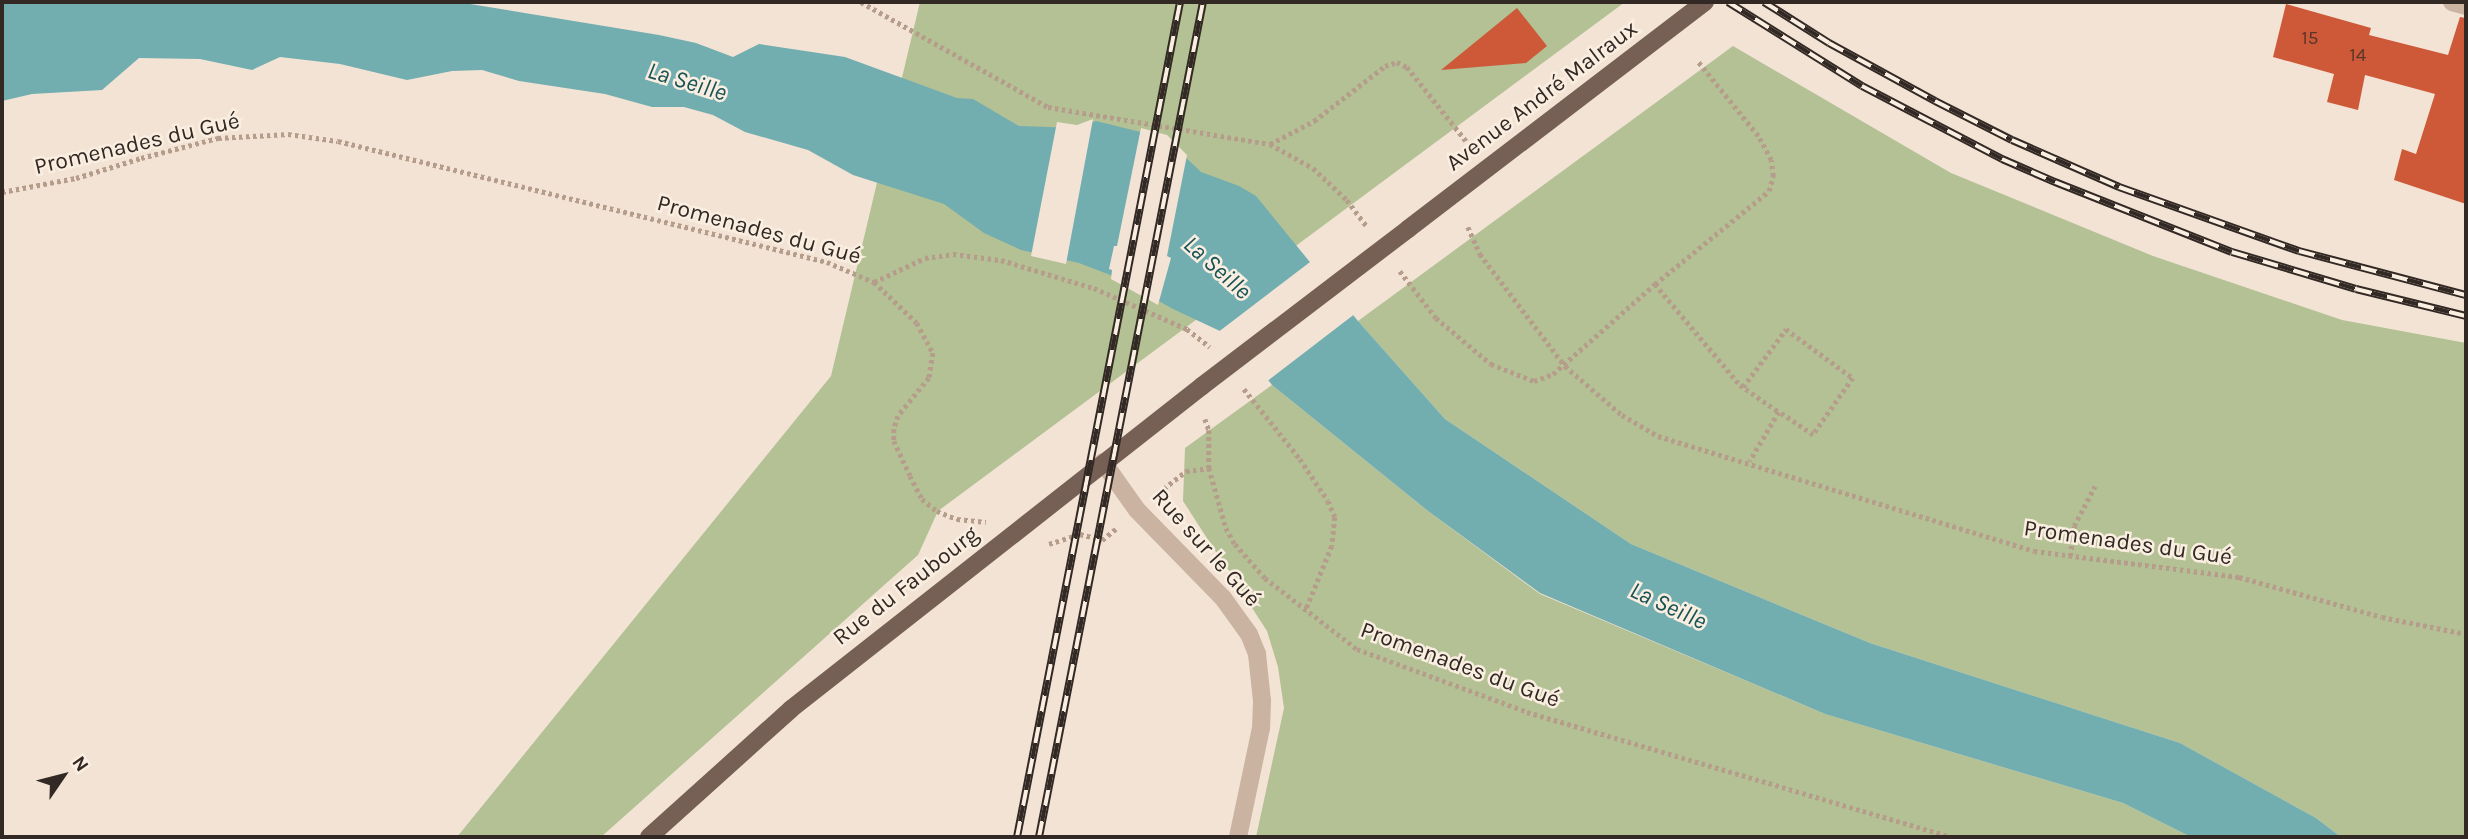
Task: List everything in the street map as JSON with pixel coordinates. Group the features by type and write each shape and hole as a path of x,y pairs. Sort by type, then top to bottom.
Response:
{"main road":[{"name":"Avenue André Malraux","path":"1202,386 1705,2"},
{"name":"Rue du Faubourg","path":"649,837 791,709 1202,386"}],"street":[{"path":"2452,2 2466,6"},
{"name":"Rue sur le Gué","path":"1103,462 1137,510 1223,598 1249,634 1257,654 1261,676 1261,728 1238,837"}],"path":[{"path":"861,2 1048,107 1270,144 1313,168 1347,200 1371,233"},
{"path":"1270,144 1314,121 1385,66 1397,62 1407,67 1488,168"},
{"path":"1395,265 1436,318 1491,364 1534,381 1565,366 1655,284 1769,191 1773,176 1771,160 1758,136 1698,62"},
{"name":"Promenades du Gué","path":"2,192 76,178 218,138 288,134 338,141 827,262 874,282 925,258 953,254 1001,260 1094,288 1187,329 1220,357"},
{"name":"Promenades du Gué","path":"1468,227 1480,254 1565,366 1622,415 1658,436 1750,461 2034,551 2239,577 2382,617 2466,634"},
{"path":"874,282 917,323 933,353 929,378 898,416 894,441 922,499 937,511 957,519 1021,527 1038,549 1080,534 1102,540 1186,471 1209,468"},
{"path":"1655,284 1743,387 1813,435 1853,378 1786,329 1743,387"},
{"path":"1242,387 1300,458 1335,517 1336,529 1332,546 1305,612"},
{"name":"Promenades du Gué","path":"1182,402 1193,415 1202,411 1209,430 1209,468 1226,528 1235,544 1265,578 1305,612 1357,649 1527,712 1952,837"},
{"path":"1750,461 1779,412"},
{"path":"2070,556 2074,526 2095,486"}],"green space":[{"path":"920,2 1625,2 938,511 918,555 601,837 457,837 831,376"},
{"path":"1733,46 1951,173 2153,256 2342,320 2466,343 2466,837 2341,837 2316,818 2180,743 1870,643 1631,544 1445,419 1358,321"},
{"path":"1272,385 1428,511 1540,594 1825,714 2123,803 2191,837 1256,837 1284,708 1278,667 1267,631 1183,501 1185,448"}],"water":[{"name":"La Seille","path":"2,2 458,2 659,35 696,43 733,57 759,44 845,57 957,98 973,99 1019,126 1078,128 1096,121 1165,138 1201,172 1239,186 1256,196 1358,321 1445,419 1631,544 1870,643 2180,743 2316,818 2341,837 2191,837 2123,803 1825,714 1540,593 1428,511 1272,385 1237,339 1173,309 1118,278 1079,263 1021,250 984,233 944,204 853,175 808,150 745,132 713,115 684,107 652,107 605,94 519,81 482,70 452,71 407,80 340,64 280,57 252,70 200,59 139,58 102,90 32,94 2,101"}],"pier":[{"path":"1093,119 1066,264 1031,256 1057,122 1077,125"},
{"path":"1141,128 1167,135 1187,155 1167,256 1171,258 1158,305 1111,279 1112,270 1109,269 1114,246 1117,246"},
{"path":"1314,259 1356,313 1266,382 1235,341 1217,333"}],"building":[{"path":"2286,4 2371,28 2369,35 2448,55 2460,17 2466,18 2466,204 2394,180 2402,149 2416,154 2435,94 2365,75 2358,110 2327,102 2334,74 2273,57"},
{"path":"1517,8 1547,46 1526,63 1441,70"}],"railway":[{"path":"1017,837 1180,2"},
{"path":"1039,837 1203,2"},
{"path":"1728,2 1862,86 2002,159 2055,182 2232,252 2356,289 2466,316"},
{"path":"1764,2 1829,43 1935,101 2012,140 2119,187 2299,251 2466,295"}]}
